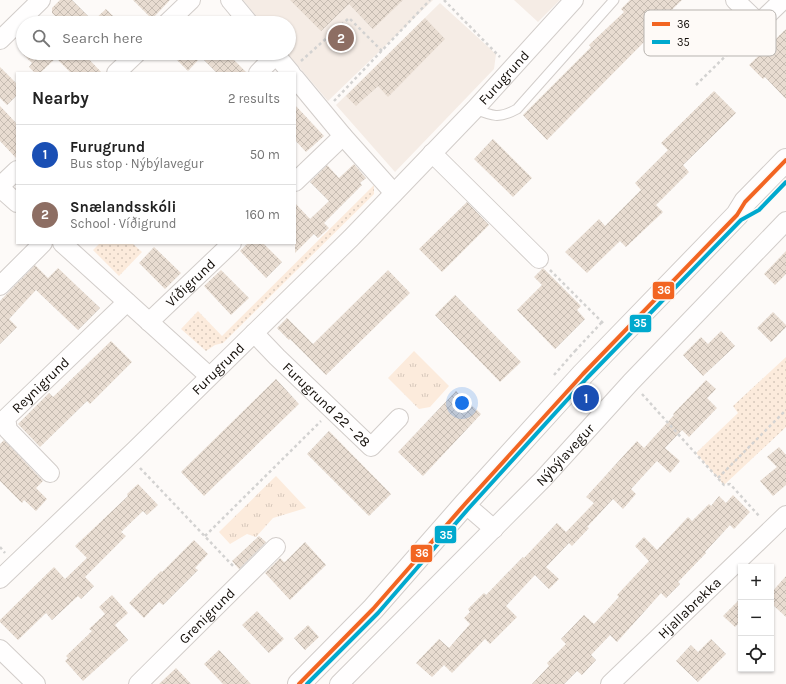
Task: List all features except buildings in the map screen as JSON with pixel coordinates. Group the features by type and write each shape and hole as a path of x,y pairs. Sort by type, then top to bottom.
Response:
{"main road":[{"path":"299,684 373,609 582,374 737,215 745,202 786,160"},
{"path":"737,215 755,205 786,174"}],"street":[{"path":"25,16 41,0"},
{"path":"174,16 191,0"},
{"path":"230,0 243,16"},
{"name":"Furugrund","path":"0,579 351,238 475,109 574,0"},
{"path":"735,0 745,10"},
{"path":"773,10 783,0"},
{"path":"0,40 16,24"},
{"path":"117,72 130,60"},
{"path":"259,72 270,60"},
{"path":"280,60 290,72"},
{"path":"296,79 343,136 394,192"},
{"path":"296,181 343,136"},
{"path":"432,153 539,259"},
{"path":"16,171 0,187 16,202"},
{"name":"Nýbýlavegur","path":"339,684 543,479 631,382 786,220"},
{"path":"0,286 42,244"},
{"name":"Víðigrund","path":"149,322 231,244"},
{"path":"73,247 127,302 209,376"},
{"name":"Reynigrund","path":"50,473 8,430 6,418 127,302"},
{"name":"Furugrund 22 - 28","path":"254,333 370,447 399,418"},
{"path":"465,504 494,529"},
{"name":"Hjallabrekka","path":"610,684 786,515"},
{"name":"Grenigrund","path":"138,684 276,547"},
{"path":"0,649 36,684"}],"lane":[{"path":"475,109 491,115 499,116 509,114 516,109 614,0"}],"path":[{"path":"324,112 430,0"},
{"path":"444,0 512,69"},
{"path":"294,72 349,18 382,51"},
{"path":"696,85 725,56"},
{"path":"539,259 606,325"},
{"path":"575,351 602,322"},
{"path":"637,388 724,485 730,484 761,518"},
{"path":"205,536 332,410"},
{"path":"718,478 786,410"},
{"path":"128,456 245,578"}],"shaded area":[{"path":"243,0 433,0 328,101 293,60 296,60 296,16 256,16"},
{"path":"514,0 560,0 538,22"},
{"path":"440,3 496,54 494,69 395,172 336,105"}],"green space":[{"path":"374,185 374,194 223,343 215,345 206,351 181,329 198,311 222,336"},
{"path":"99,244 133,244 142,252 119,276 93,250"},
{"path":"414,351 449,386 430,407 419,409 388,378"},
{"path":"786,357 786,427 724,485 696,453 738,413 733,406"},
{"path":"276,476 306,508 273,518 256,537 247,534 230,544 219,532"}],"transit line":[{"name":"36","path":"299,684 373,609 465,504 583,374 737,215 745,202 786,160"},
{"name":"35","path":"307,684 378,613 469,508 587,378 741,220 759,210 786,182"}],"place":[{"name":"Snælandsskóli","path":"341,38"},
{"name":"Furugrund","path":"586,398"}]}
